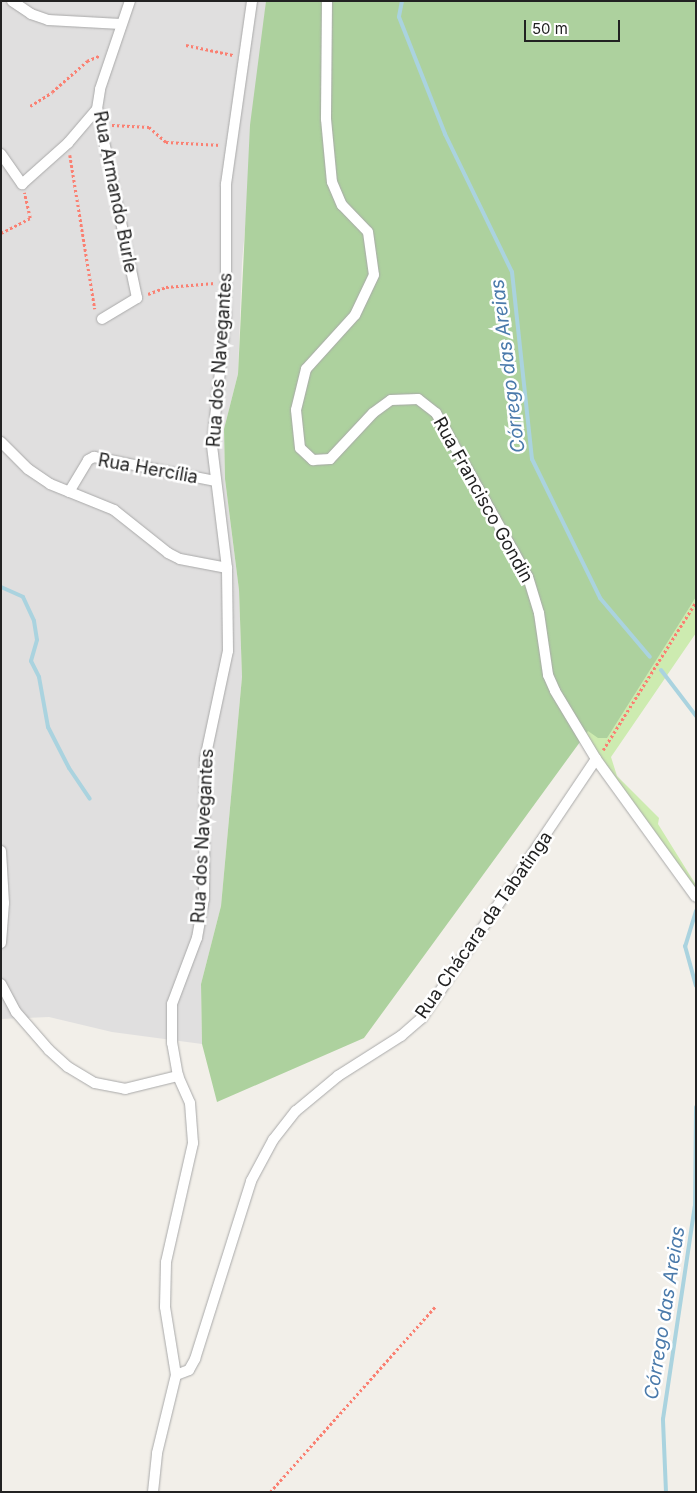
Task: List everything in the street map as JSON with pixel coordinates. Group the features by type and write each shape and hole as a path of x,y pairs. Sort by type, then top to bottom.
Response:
{"street":[{"path":"12,1 31,14 48,20 121,24"},
{"name":"Rua Armando Burle","path":"130,1 121,24 97,108 137,298"},
{"name":"Rua dos Navegantes","path":"153,1492 156,1453 176,1375 164,1283 171,1234 190,1162 194,1131 190,1103 178,1076 172,1043 172,1004 197,938 204,899 203,782 228,651 227,568 215,481 213,426 228,283 226,184 230,145 252,1"},
{"name":"Rua Francisco Gondin","path":"326,1 326,119 332,182 342,205 368,232 374,275 355,315 306,369 296,410 300,448 313,460 326,461 373,413 391,400 405,397 428,403 444,426 461,462 528,577 538,605 548,675 573,724 596,759 696,897"},
{"path":"1,154 22,184 68,143 97,108"},
{"path":"102,319 137,298"},
{"path":"1,442 28,469 69,492 114,510 168,553 180,559 227,568"},
{"name":"Rua Hercília","path":"69,492 88,460 94,457 215,481"},
{"name":"Rua Chácara da Tabatinga","path":"176,1375 188,1370 195,1359 251,1181 273,1140 296,1111 338,1076 401,1036 422,1018 596,759"},
{"path":"1,851 3,863 1,943"},
{"path":"1,984 16,1012 49,1050 68,1067 95,1082 125,1088 178,1076"}],"path":[{"path":"186,45 244,58"},
{"path":"30,106 52,92 87,61"},
{"path":"100,125 149,127 166,142 230,145"},
{"path":"68,143 96,317 102,319"},
{"path":"1,233 30,218 22,184"},
{"path":"137,298 175,286 228,283"},
{"path":"596,759 696,602"},
{"path":"270,1492 436,1306"}],"shaded area":[{"path":"1,1 266,1 242,262 238,374 224,429 225,479 239,590 242,677 221,906 201,984 202,1044 112,1032 49,1017 1,1019"}],"green space":[{"path":"266,1 696,1 696,597 607,738 598,738 588,731 364,1038 217,1102 202,1044 201,984 221,906 242,677 239,590 225,479 224,429 238,374 250,125"},
{"path":"302,441 660,651 696,597 696,633 611,757 617,776 659,818 658,824 696,885 696,892 623,788"}],"waterway":[{"name":"Córrego das Areias","path":"402,1 399,17 445,134 512,272 532,459 600,598 650,657"},
{"path":"1,587 23,597 34,621 37,640 31,661 39,677 48,727 69,768 90,799"},
{"name":"Córrego das Areias","path":"661,670 696,716"},
{"name":"Córrego das Areias","path":"696,911 685,946 696,986"},
{"name":"Córrego das Areias","path":"666,1492 663,1419 695,1206 696,1107"}]}
